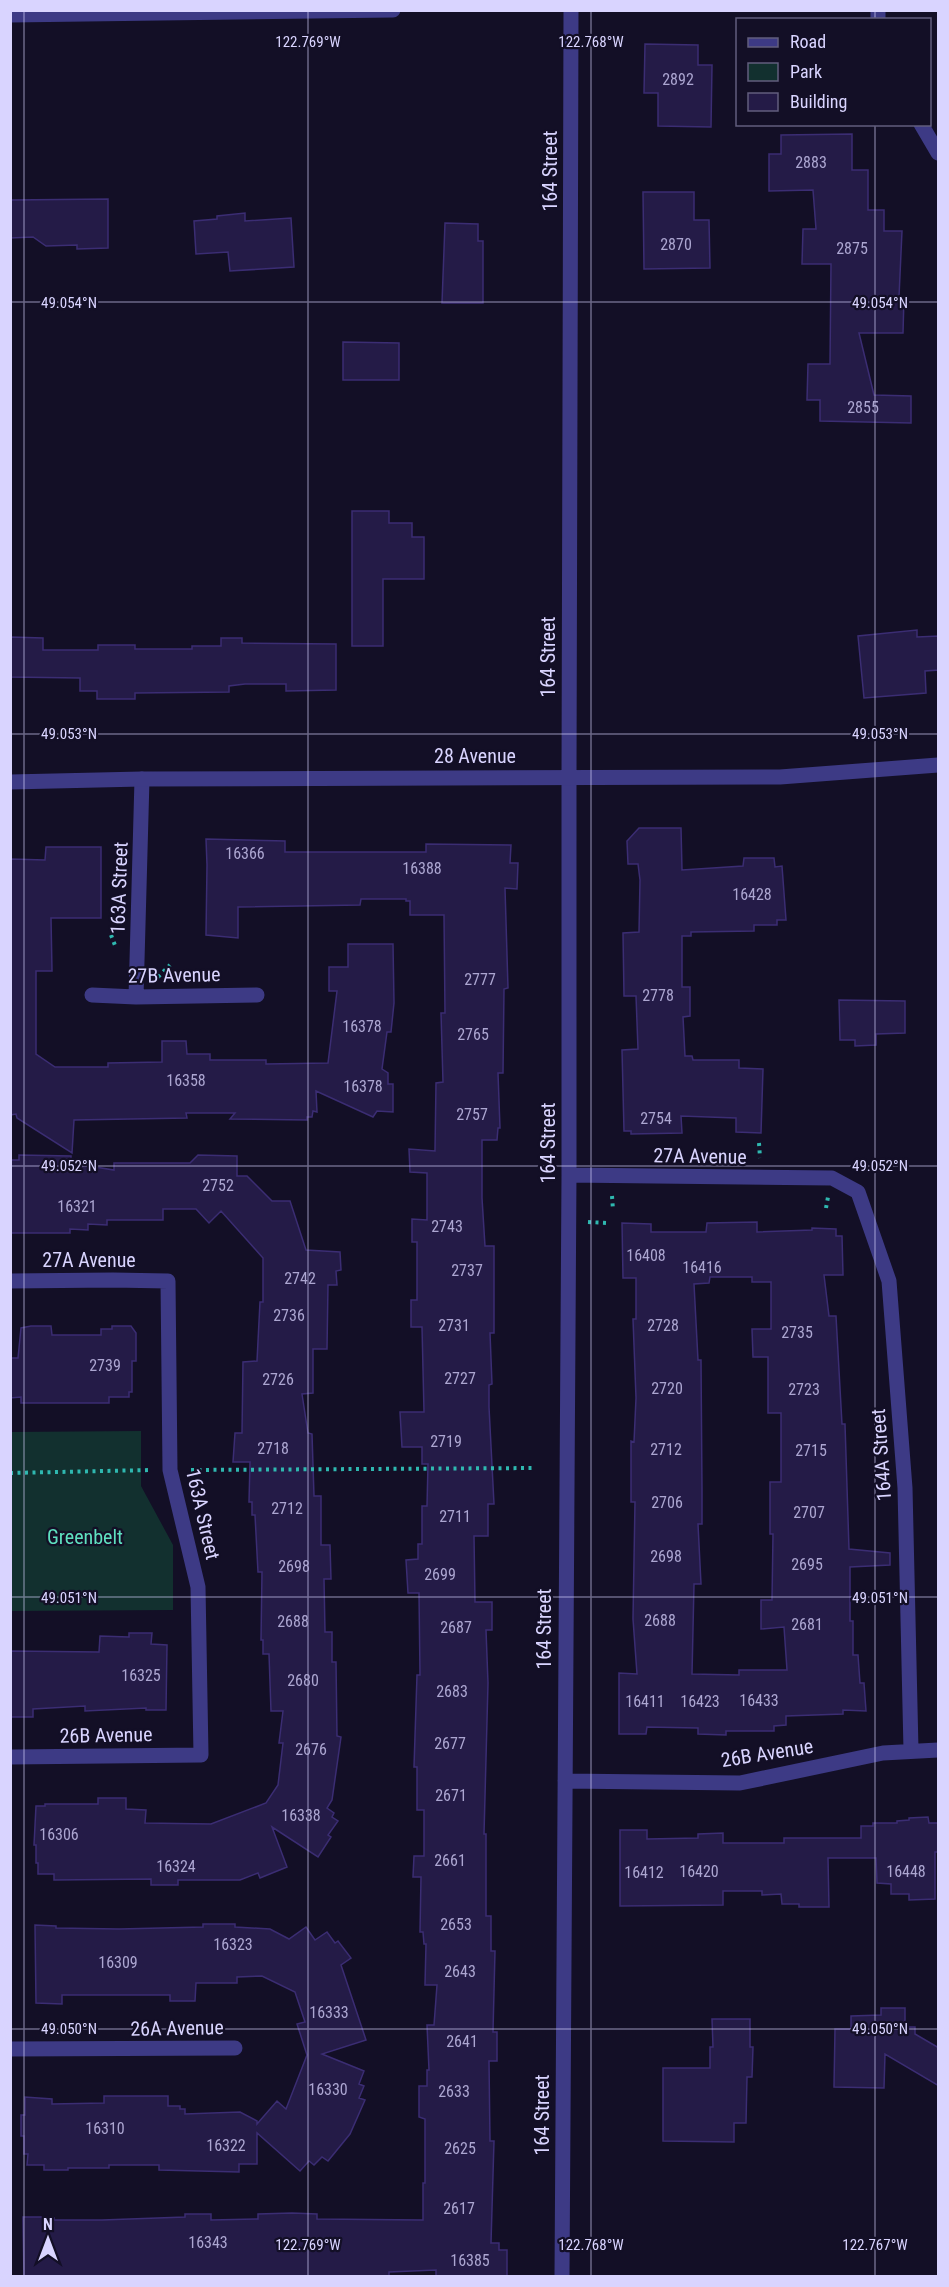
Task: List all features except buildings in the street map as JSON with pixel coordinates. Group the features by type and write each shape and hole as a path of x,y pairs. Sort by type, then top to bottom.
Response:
{"street":[{"path":"10,15 393,10"},
{"name":"164 Street","path":"562,2277 569,1175 571,10"},
{"path":"922,126 939,153"},
{"name":"28 Avenue","path":"10,782 142,779 780,777 939,765"},
{"name":"163A Street","path":"136,998 142,779"},
{"name":"27B Avenue","path":"92,995 136,998 257,995"},
{"name":"27A Avenue","path":"569,1175 831,1178"},
{"name":"164A Street","path":"831,1178 858,1192 889,1281 905,1488 911,1750"},
{"name":"27A Avenue","path":"10,1281 168,1281"},
{"name":"163A Street","path":"168,1281 170,1470 198,1587 201,1755"},
{"name":"26B Avenue","path":"564,1781 740,1783 883,1753 939,1750"},
{"name":"26B Avenue","path":"10,1757 201,1755"},
{"name":"26A Avenue","path":"10,2049 235,2048"}],"path":[{"path":"612,1196 613,1210"},
{"path":"587,1222 609,1223"},
{"path":"10,1473 535,1468"}],"green space":[{"name":"Greenbelt","path":"141,1431 141,1486 173,1545 173,1610 11,1611 11,1432"}]}
